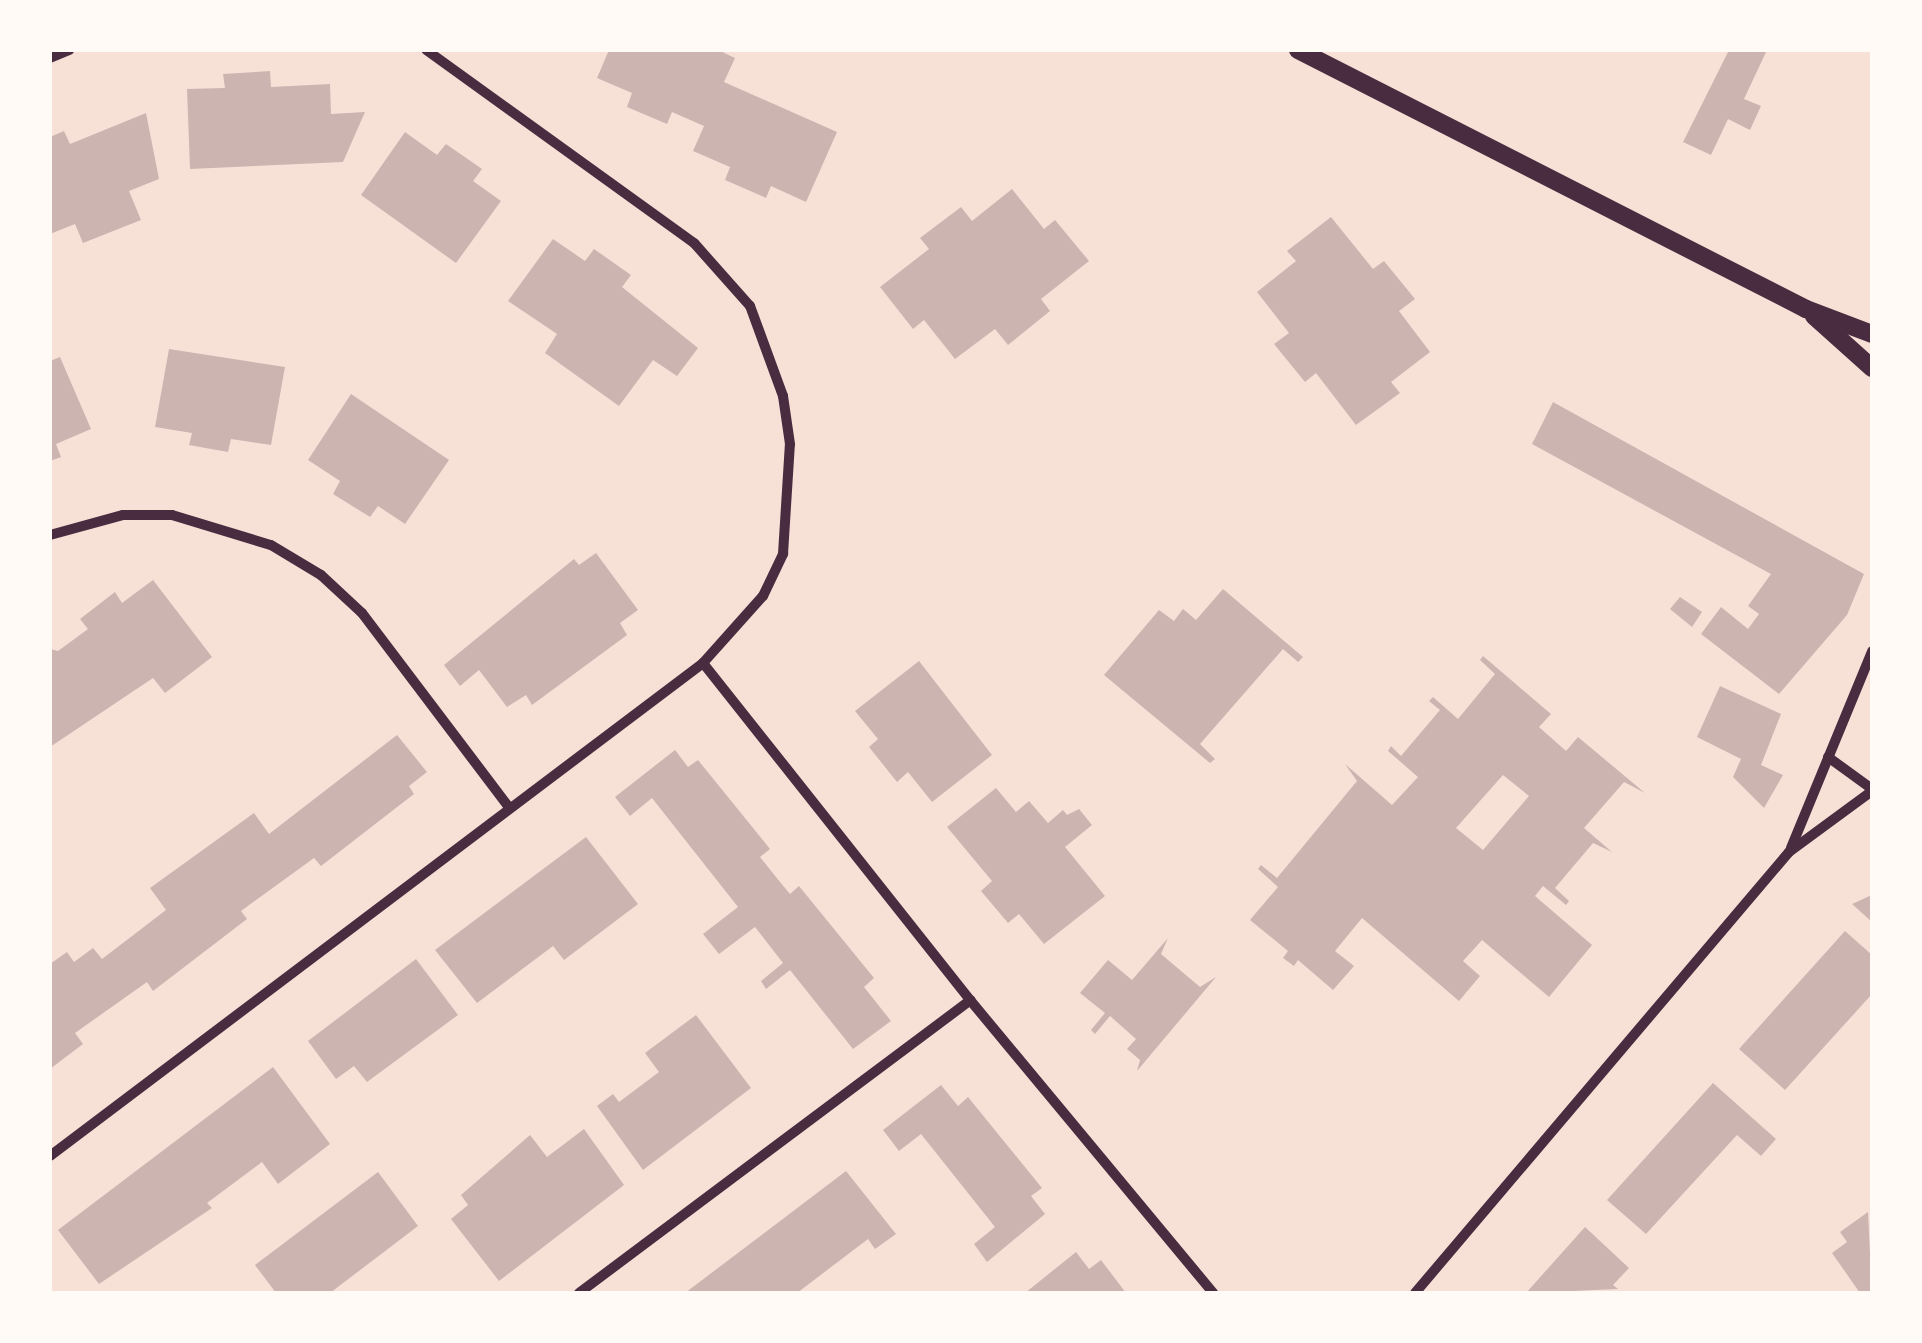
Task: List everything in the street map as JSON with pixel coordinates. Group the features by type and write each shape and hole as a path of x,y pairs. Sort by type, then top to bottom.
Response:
{"street":[{"path":"50,58 70,50"},
{"path":"50,1156 508,806 703,663 763,596 782,554 790,444 783,396 756,320 726,273 694,242 426,50"},
{"path":"1298,50 1806,309 1872,334"},
{"path":"1806,309 1872,368"},
{"path":"50,535 123,515 172,515 271,545 321,575 362,613 508,806"},
{"path":"1789,852 1872,650"},
{"path":"703,663 970,1000 1213,1293"},
{"path":"1415,1293 1789,852 1872,790 1828,757"},
{"path":"580,1293 970,1000"}],"building":[{"path":"609,50 718,50 735,58 724,82 837,132 806,202 771,186 766,198 725,180 730,167 693,151 704,126 672,112 667,124 627,107 632,93 597,78"},
{"path":"1729,50 1767,50 1744,99 1761,106 1750,130 1728,119 1711,155 1683,142"},
{"path":"270,71 271,87 330,84 331,114 365,112 343,162 190,169 187,89 225,88 223,74"},
{"path":"146,113 159,179 129,191 141,220 83,243 75,224 50,234 50,137 64,131 70,144"},
{"path":"405,132 437,155 446,144 482,169 473,181 501,201 456,263 361,195"},
{"path":"1012,189 1044,229 1055,220 1089,261 1041,299 1050,311 1008,345 995,329 955,359 924,320 913,329 880,287 929,249 920,238 961,207 972,221"},
{"path":"1331,217 1373,269 1384,261 1415,299 1399,311 1430,352 1391,382 1400,393 1356,425 1316,373 1305,382 1274,344 1289,333 1257,292 1296,261 1287,251"},
{"path":"553,239 585,261 594,249 631,275 622,287 698,348 677,376 653,360 619,406 545,353 557,334 508,301"},
{"path":"169,349 285,367 271,445 231,439 228,452 189,445 192,433 155,427"},
{"path":"60,357 91,429 56,444 61,457 50,461 50,361"},
{"path":"351,394 449,460 405,524 378,506 370,517 333,494 340,481 308,460"},
{"path":"1553,402 1864,574 1847,615 1779,694 1701,634 1721,607 1748,629 1759,614 1748,606 1771,574 1532,444"},
{"path":"596,553 638,610 620,623 627,635 532,705 526,695 507,707 479,670 460,686 444,665 574,559 579,565"},
{"path":"153,580 212,657 165,693 153,678 50,747 50,649 58,651 88,629 80,619 115,592 122,603"},
{"path":"1223,589 1303,657 1298,662 1283,649 1200,744 1215,759 1210,763 1104,675 1159,610 1174,621 1183,609 1196,620"},
{"path":"1680,597 1702,612 1692,627 1670,609"},
{"path":"1483,656 1551,714 1539,727 1566,751 1578,737 1645,793 1624,782 1584,828 1612,852 1593,843 1555,888 1569,901 1566,905 1543,886 1535,896 1592,945 1549,997 1482,940 1463,961 1480,976 1459,1001 1362,918 1335,951 1354,966 1333,990 1298,960 1294,966 1283,958 1288,951 1250,920 1278,887 1258,869 1261,865 1277,878 1357,781 1345,764 1392,805 1418,777 1388,751 1391,746 1401,756 1440,710 1429,701 1433,697 1458,719 1495,674 1480,660","holes":["1503,775 1529,796 1483,850 1456,828"]},
{"path":"919,661 992,755 932,802 908,772 897,782 869,747 878,739 855,711"},
{"path":"1720,686 1781,714 1761,765 1783,775 1764,808 1733,777 1741,759 1697,737"},
{"path":"397,735 427,772 409,786 414,794 321,866 314,858 241,911 247,919 153,991 147,982 75,1033 83,1044 50,1069 50,964 67,952 74,962 93,948 102,959 166,910 150,888 254,813 269,834"},
{"path":"675,750 688,767 698,760 770,849 760,857 776,877 790,894 799,886 874,978 864,987 891,1021 853,1049 790,970 766,989 761,981 783,963 755,927 719,954 703,934 738,907 652,798 630,816 615,797"},
{"path":"996,788 1016,812 1029,801 1048,823 1063,810 1067,815 1079,809 1092,825 1065,847 1105,896 1044,944 1019,914 1008,923 981,891 992,881 947,827"},
{"path":"586,837 638,904 564,960 553,946 477,1003 435,950"},
{"path":"1872,895 1872,922 1852,904"},
{"path":"1845,931 1872,955 1872,994 1785,1090 1739,1049"},
{"path":"1168,938 1161,954 1200,987 1216,977 1137,1071 1140,1060 1127,1049 1136,1039 1110,1016 1095,1034 1091,1030 1105,1013 1080,993 1108,960 1132,980"},
{"path":"416,959 458,1015 367,1082 354,1066 336,1079 308,1041"},
{"path":"696,1015 751,1088 643,1170 597,1106 613,1094 619,1102 659,1072 645,1053"},
{"path":"273,1067 330,1144 278,1184 262,1162 207,1203 212,1208 99,1284 58,1230"},
{"path":"1713,1083 1776,1139 1761,1156 1737,1135 1646,1234 1607,1200"},
{"path":"941,1085 958,1106 968,1097 1042,1188 1031,1196 1045,1214 987,1262 974,1244 995,1227 921,1134 899,1151 883,1130"},
{"path":"584,1129 624,1185 499,1281 451,1219 468,1205 461,1195 530,1135 547,1157"},
{"path":"846,1171 896,1234 875,1249 868,1239 797,1293 685,1293"},
{"path":"378,1172 418,1226 330,1293 276,1293 255,1265"},
{"path":"1868,1212 1872,1293 1860,1293 1832,1253 1847,1242 1840,1232"},
{"path":"1585,1227 1629,1268 1613,1285 1618,1289 1526,1293"},
{"path":"1076,1252 1089,1269 1101,1260 1126,1293 1025,1293"}]}
